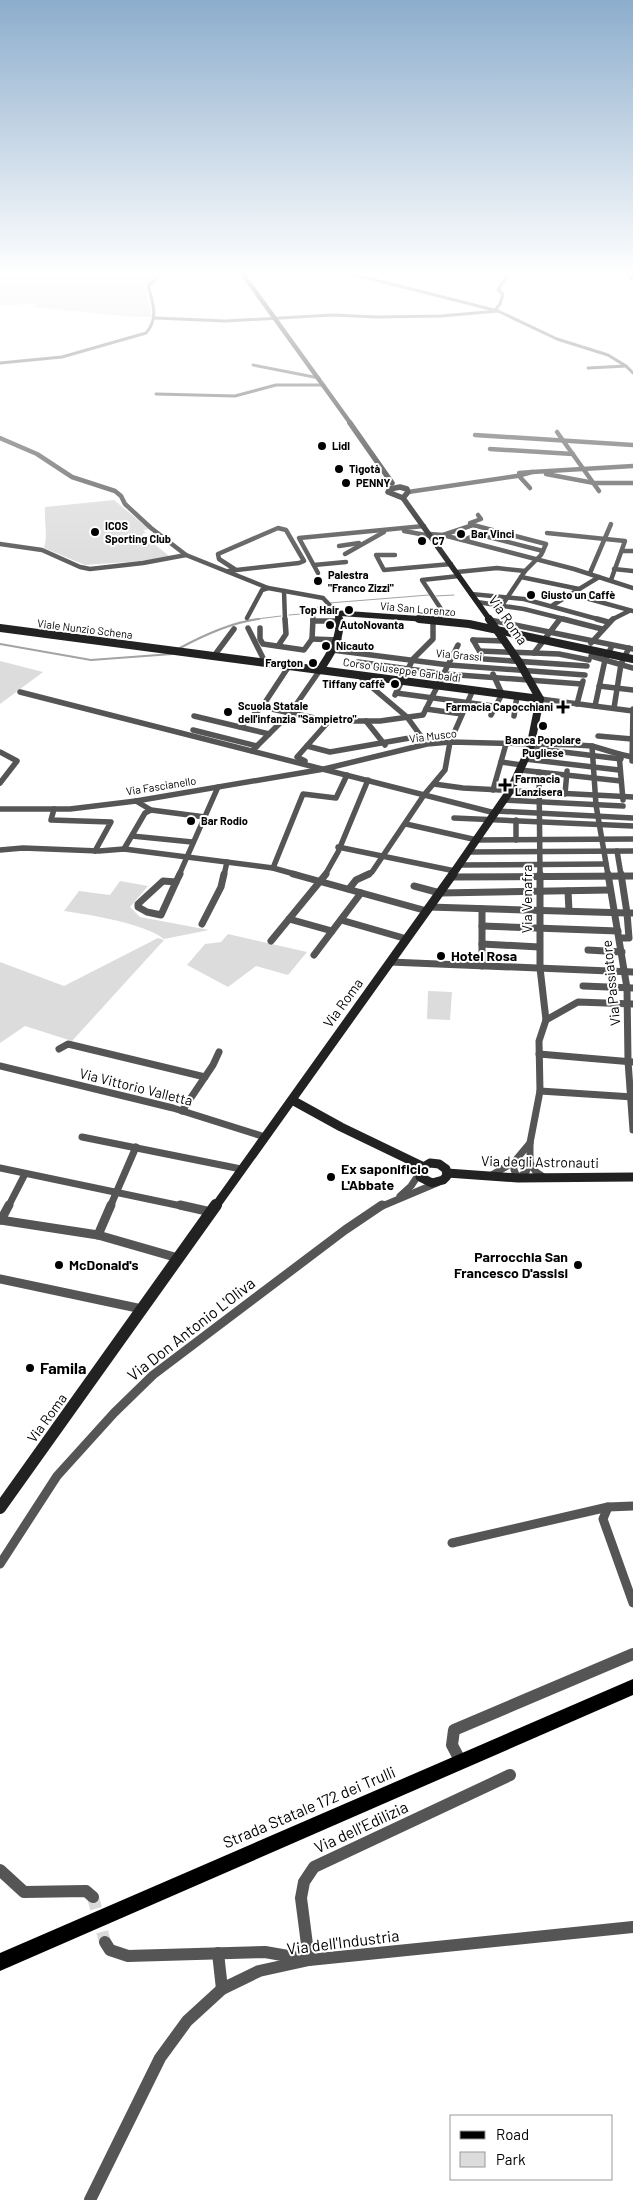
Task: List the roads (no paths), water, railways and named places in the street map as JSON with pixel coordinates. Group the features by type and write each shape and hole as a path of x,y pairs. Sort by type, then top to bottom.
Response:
{"main road":[{"name":"Strada Statale 172 dei Trulli","path":"0,1962 633,1687"}],"street":[{"path":"310,376 319,378"},
{"name":"Via Roma","path":"0,1508 477,840 510,791 531,746 540,699 530,680 513,652 424,526 404,492 395,494 388,492 391,486 317,376"},
{"path":"156,394 235,396 276,385 324,384"},
{"path":"557,432 599,490"},
{"path":"474,435 633,445"},
{"path":"0,438 37,454 72,477 115,491 121,496 125,504 144,522 186,555 268,588 323,598 337,613 340,620 338,640 320,670 291,712 255,748 20,692"},
{"path":"490,449 573,454"},
{"path":"391,486 404,492 517,474 633,465"},
{"path":"534,472 594,482 633,483"},
{"path":"517,474 530,488"},
{"path":"432,535 481,519 478,515"},
{"path":"590,574 610,524"},
{"path":"443,535 473,525 546,544 543,551 525,571 503,604"},
{"path":"318,573 299,538 424,526"},
{"path":"228,571 302,563 304,561 286,530 278,528 218,554 219,558 236,570"},
{"path":"396,529 443,535 464,540 590,574 633,588"},
{"path":"344,554 388,530"},
{"path":"547,533 625,541 611,580"},
{"path":"464,540 476,534 543,551"},
{"path":"330,535 344,554 346,570"},
{"path":"339,546 364,543"},
{"path":"0,544 42,550 80,567 90,569 143,563 186,555"},
{"path":"622,551 633,552"},
{"path":"395,555 376,555 384,570 451,564"},
{"path":"314,565 346,562"},
{"path":"515,709 468,702 395,695 412,660 433,640 436,620 443,612 422,580 497,568 525,571"},
{"path":"614,569 633,571"},
{"path":"521,577 579,589"},
{"path":"553,605 599,577"},
{"path":"247,618 262,590 268,588"},
{"path":"278,646 286,634 284,591"},
{"path":"471,594 510,595 553,605 608,622"},
{"path":"571,594 632,611"},
{"path":"477,602 503,604 560,618 579,626 591,626 602,630"},
{"path":"260,628 260,639 263,644 304,650 312,639 313,614 310,611"},
{"path":"585,649 608,622 624,612 632,611"},
{"name":"Via San Lorenzo","path":"337,613 436,620 585,649 591,655 622,661 633,659"},
{"path":"534,653 560,618"},
{"path":"591,626 598,619"},
{"path":"313,620 340,620"},
{"path":"490,620 631,648 622,661 614,708"},
{"path":"559,654 579,626"},
{"name":"Viale Nunzio Schena","path":"0,628 168,650"},
{"path":"248,628 263,658 261,662"},
{"path":"521,636 528,628"},
{"path":"214,656 234,629"},
{"path":"312,639 338,640"},
{"path":"491,715 502,694 490,668 473,640 505,641"},
{"path":"262,707 329,721 366,721 423,715 458,645"},
{"path":"595,706 606,657 614,645"},
{"name":"Corso Giuseppe Garibaldi","path":"168,650 633,710"},
{"name":"Via Grassi","path":"332,650 449,666 585,675"},
{"path":"480,651 591,655 577,704"},
{"path":"351,674 363,654"},
{"path":"378,677 389,657"},
{"path":"484,659 587,666"},
{"path":"622,661 633,668"},
{"path":"358,662 445,674 582,684"},
{"path":"240,727 262,707 289,666"},
{"path":"363,675 362,678 407,718 427,744"},
{"path":"599,686 633,690"},
{"path":"349,889 356,880 372,872 384,857 424,795 445,770 450,742 473,690"},
{"path":"514,716 517,696"},
{"path":"426,709 462,714"},
{"path":"531,746 592,756 619,756 632,760 633,710"},
{"path":"194,716 269,734"},
{"path":"304,764 305,760 298,757 329,721"},
{"path":"366,721 391,753"},
{"name":"Via Musco","path":"182,728 324,769 427,744 450,742 531,746 592,746 619,756"},
{"path":"307,746 330,752 421,736"},
{"path":"598,736 633,741"},
{"path":"493,790 506,744"},
{"name":"Via Passiatore","path":"592,746 596,805 607,876 625,972 630,988 633,1130"},
{"path":"0,752 17,761 0,783"},
{"path":"565,794 568,753"},
{"path":"406,824 477,840 633,841 623,806 619,756"},
{"path":"501,762 567,764 620,770"},
{"path":"522,764 539,772 621,781"},
{"path":"324,769 516,820 630,826"},
{"name":"Via Fascianello","path":"0,809 54,809 136,801 218,788 290,773 324,769"},
{"name":"Via Venafra","path":"530,1163 530,1143 540,1091 539,1041 546,1020 539,947 539,772"},
{"path":"273,868 303,794 336,798 347,775"},
{"path":"271,941 320,881 333,861 358,798 368,780"},
{"path":"434,784 453,788 633,797"},
{"path":"177,882 163,881 138,904 142,910 160,914 177,882 189,856 192,842 218,788"},
{"path":"504,800 623,806"},
{"path":"136,801 151,810 205,817"},
{"path":"54,809 51,820 111,822 94,851"},
{"path":"124,849 145,813 151,810"},
{"path":"454,818 494,814 539,813 633,818"},
{"path":"516,820 516,840"},
{"path":"576,824 578,840"},
{"path":"132,836 192,842"},
{"path":"338,847 455,871 539,876 633,876"},
{"path":"0,850 23,848 94,851 124,849 189,856 273,868 361,893 428,909 630,913"},
{"path":"482,926 539,928 619,935 629,938 630,913 624,893 617,851"},
{"path":"468,852 633,851"},
{"path":"202,924 221,888 227,862"},
{"path":"455,871 539,864 606,864"},
{"path":"414,886 440,893 610,890"},
{"path":"568,890 569,911"},
{"path":"314,955 361,893"},
{"path":"624,893 633,893"},
{"path":"482,909 482,966"},
{"path":"289,919 332,931"},
{"path":"341,920 407,939"},
{"path":"482,944 539,947"},
{"path":"588,950 622,952"},
{"path":"390,962 633,972"},
{"path":"583,986 630,988"},
{"path":"546,1020 578,1002 631,1004"},
{"path":"59,1048 68,1044 205,1077"},
{"path":"182,1111 219,1052"},
{"path":"539,1054 631,1062"},
{"name":"Via Vittorio Valletta","path":"0,1066 182,1111 265,1136"},
{"path":"540,1091 632,1097"},
{"path":"292,1100 341,1128 410,1159 421,1170 427,1182 437,1183 446,1178 447,1173 443,1167 435,1163 421,1170"},
{"path":"82,1137 241,1170"},
{"name":"Via Venafra","path":"488,1178 514,1162 530,1143"},
{"path":"98,1235 136,1147"},
{"path":"514,1162 514,1170 518,1178 526,1172 530,1163"},
{"path":"530,1163 536,1172 545,1178"},
{"path":"0,1168 211,1212"},
{"name":"Via Don Antonio L'Oliva","path":"396,1199 411,1186 421,1170"},
{"name":"Via degli Astronauti","path":"447,1173 488,1178 633,1177"},
{"path":"25,1174 0,1220 98,1235 178,1258"},
{"name":"Via Don Antonio L'Oliva","path":"0,1564 57,1476 153,1375 345,1230 383,1205 437,1183"},
{"path":"0,1279 142,1309"},
{"path":"452,1543 608,1508 633,1506"},
{"path":"608,1508 603,1520 633,1603"},
{"path":"461,1762 452,1745 454,1730 633,1654"},
{"name":"Via dell'Edilizia","path":"309,1960 301,1898 304,1882 314,1867 510,1775"},
{"path":"0,1870 24,1892 86,1891 93,1897"},
{"name":"Via dell'Industria","path":"90,2200 160,2058 187,2021 222,1989 259,1971 309,1960 633,1927"},
{"path":"105,1942 110,1950 128,1956 265,1952 309,1960"},
{"path":"218,1953 222,1989"}],"waterway":[{"path":"289,615 301,614 329,603 429,595"},
{"path":"436,596 454,595"},
{"path":"249,620 281,616"},
{"path":"178,649 217,630 259,619"},
{"path":"0,644 91,660 172,654"}],"tunnel":[{"path":"93,1897 105,1942"}],"place":[{"name":"Lidl","path":"322,446"},
{"name":"Tigotà","path":"339,469"},
{"name":"PENNY","path":"346,483"},
{"name":"ICOS Sporting Club","path":"95,532"},
{"name":"Bar Vinci","path":"461,534"},
{"name":"C7","path":"422,541"},
{"name":"Palestra \"Franco Zizzi\"","path":"318,581"},
{"name":"Giusto un Caffè","path":"531,595"},
{"name":"Top Hair","path":"349,610"},
{"name":"AutoNovanta","path":"330,625"},
{"name":"Nicauto","path":"326,646"},
{"name":"Fargton","path":"313,663"},
{"name":"Tiffany caffè","path":"395,684"},
{"name":"Farmacia Capocchiani","path":"563,707"},
{"name":"Scuola Statale dell'infanzia \"Sampietro\"","path":"228,712"},
{"name":"Banca Popolare Pugliese","path":"543,726"},
{"name":"Farmacia Lanzisera","path":"505,785"},
{"name":"Bar Rodio","path":"191,821"},
{"name":"Hotel Rosa","path":"441,956"},
{"name":"Ex saponificio L'Abbate","path":"331,1177"},
{"name":"McDonald's","path":"59,1265"},
{"name":"Parrocchia San Francesco D'assisi","path":"578,1265"},
{"name":"Famila","path":"30,1368"}]}
